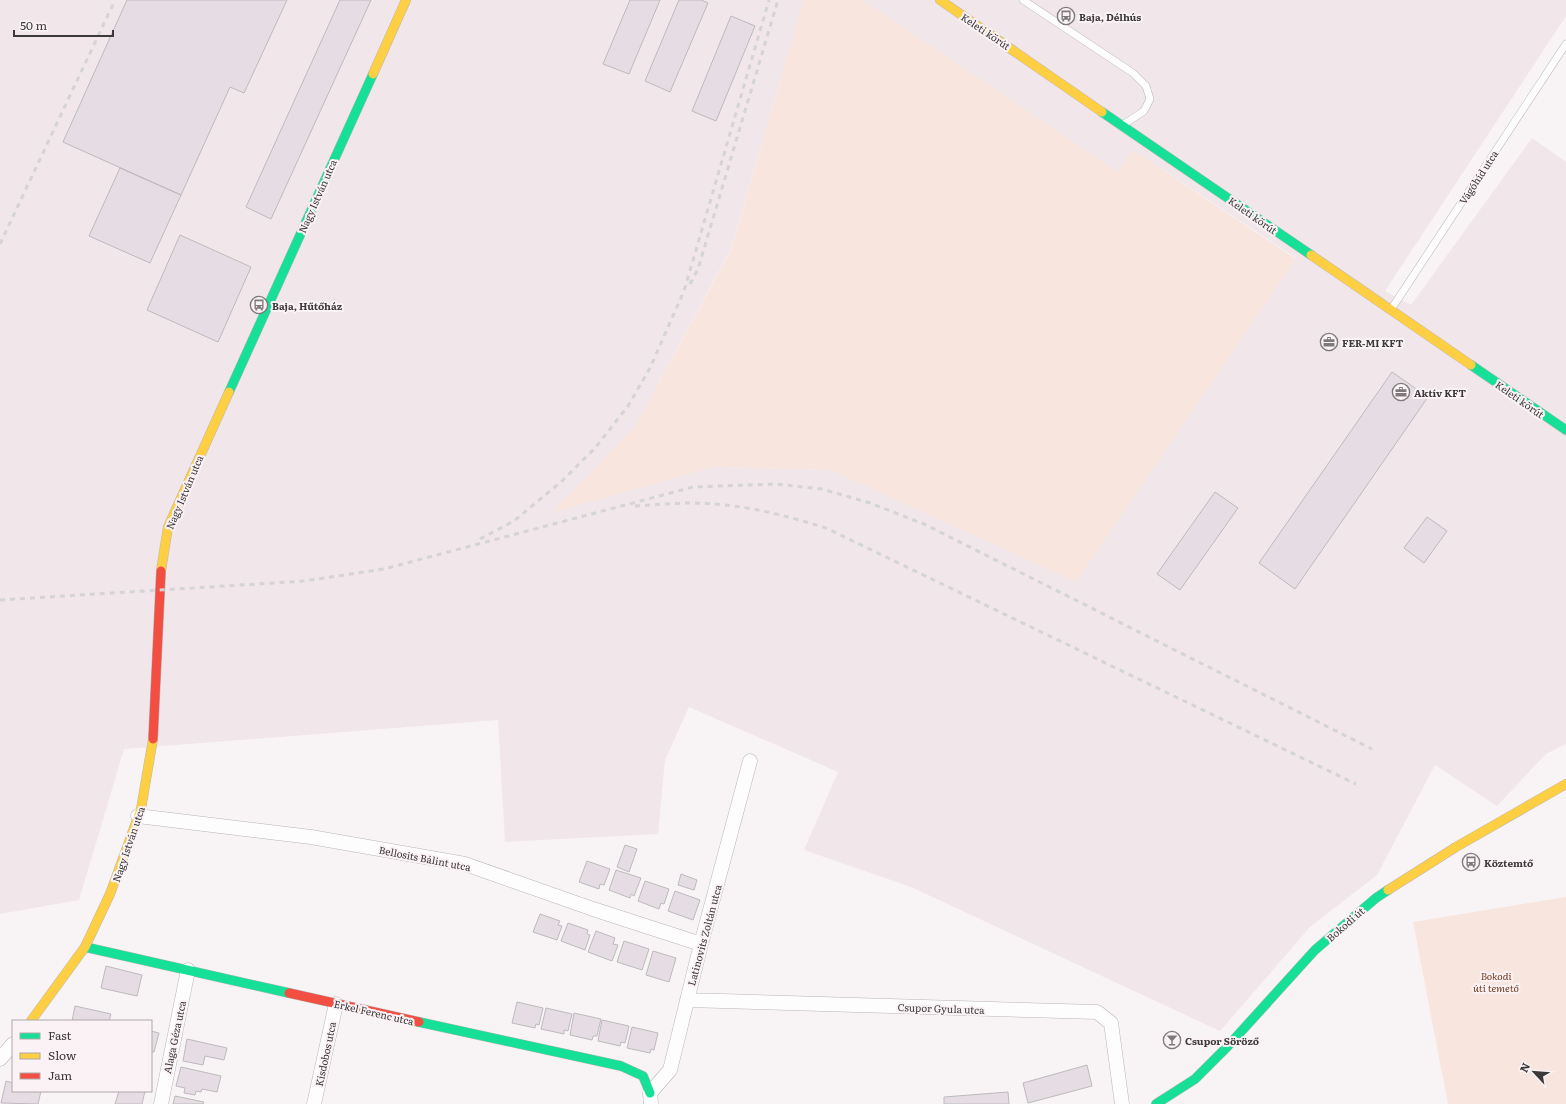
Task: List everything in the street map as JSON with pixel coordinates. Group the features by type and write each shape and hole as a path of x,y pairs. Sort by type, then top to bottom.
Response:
{"street":[{"name":"Nagy István utca","path":"32,1020 85,947 110,894 138,816 152,750 159,646 161,568 168,527 406,0"},
{"name":"Keleti körút","path":"940,0 1123,124 1566,430"},
{"name":"Latinovits Zoltán utca","path":"651,1099 670,1070 701,944 750,761"},
{"name":"Bokodi út","path":"1156,1104 1195,1079 1228,1046 1316,950 1371,902 1456,847 1566,784"},
{"name":"Bellosits Bálint utca","path":"138,816 311,837 465,864 701,944"},
{"name":"Erkel Ferenc utca","path":"85,947 336,1004 621,1066 644,1076 651,1099"},
{"name":"Alaga Géza utca","path":"161,1104 188,970"},
{"name":"Csupor Gyula utca","path":"687,1000 1097,1012 1111,1023 1122,1104"},
{"name":"Kisdobos utca","path":"314,1104 336,1004"},
{"path":"0,1059 12,1045"}],"lane":[{"path":"1023,0 1133,73 1146,86 1150,99 1144,111 1123,124"},
{"name":"Vágóhíd utca","path":"1391,309 1566,44"}],"shaded area":[{"path":"0,0 804,0 731,249 635,427 552,512 714,467 831,470 1076,582 1296,258 1133,150 1118,172 863,0 1566,0 1566,16 1385,291 1411,305 1532,138 1566,162 1566,744 1546,754 1497,806 1435,765 1377,875 1310,927 1220,1031 911,887 804,850 838,772 689,707 665,760 658,834 505,842 498,720 124,749 79,900 0,914"}],"green space":[{"path":"804,0 863,0 1118,172 1133,150 1296,259 1076,582 831,470 714,467 551,513 635,427 731,250"},
{"name":"Bokodi úti temető","path":"1566,897 1566,1104 1448,1104 1413,922"}],"building":[{"path":"127,0 287,0 244,93 230,87 181,195 63,142"},
{"path":"340,0 371,0 271,219 246,207"},
{"path":"630,0 660,0 629,74 603,64"},
{"path":"679,0 701,0 708,3 670,92 645,81"},
{"path":"731,16 755,26 716,121 692,111"},
{"path":"120,168 181,195 150,263 89,236"},
{"path":"180,235 251,267 218,342 147,310"},
{"path":"1392,372 1428,397 1295,589 1259,563"},
{"path":"1215,492 1238,508 1180,590 1157,574"},
{"path":"1427,517 1447,531 1424,563 1404,548"},
{"path":"625,845 637,849 629,872 617,867"},
{"path":"587,861 610,869 604,885 600,884 599,889 579,882"},
{"path":"616,870 641,878 634,896 631,894 630,898 609,890"},
{"path":"681,874 697,880 694,890 678,885"},
{"path":"645,881 669,889 664,904 661,903 659,909 638,901"},
{"path":"675,891 700,900 693,920 668,911"},
{"path":"540,914 560,921 558,925 562,926 557,940 533,932"},
{"path":"568,923 588,930 587,934 590,935 585,950 561,941"},
{"path":"596,931 615,938 613,944 618,945 612,961 588,952"},
{"path":"624,941 649,949 642,970 617,962"},
{"path":"653,951 676,958 669,982 646,975"},
{"path":"106,966 142,975 137,996 101,988"},
{"path":"517,1002 543,1008 539,1025 536,1024 535,1028 512,1023"},
{"path":"75,1006 111,1014 109,1020 72,1020"},
{"path":"546,1008 572,1014 568,1031 564,1030 564,1034 541,1029"},
{"path":"574,1013 601,1019 597,1036 593,1036 592,1040 570,1035"},
{"path":"602,1020 629,1026 625,1043 621,1042 620,1046 598,1041"},
{"path":"632,1027 658,1033 654,1050 651,1049 650,1053 627,1048"},
{"path":"152,1031 159,1033 154,1052 152,1052"},
{"path":"187,1039 227,1048 224,1060 205,1056 203,1065 183,1061"},
{"path":"1087,1065 1092,1086 1028,1103 1023,1083"},
{"path":"181,1067 221,1076 217,1092 202,1089 201,1092 196,1091 195,1095 184,1093 185,1088 176,1086"},
{"path":"6,1081 12,1083 12,1092 41,1092 38,1104 1,1103"},
{"path":"119,1092 145,1092 142,1104 115,1104"},
{"path":"1008,1092 1009,1104 944,1104 944,1097"},
{"path":"175,1096 204,1102 203,1104 173,1104"}],"railway":[{"path":"0,244 115,0"},
{"path":"480,539 514,521 562,481 595,448 628,406 650,368 684,291 769,0"},
{"path":"690,284 698,269 778,0"},
{"path":"0,600 305,581 384,569 693,487 775,484 822,489 870,503 924,524 1372,749"},
{"path":"635,506 690,503 725,505 759,510 826,528 1356,784"}],"traffic: fast":[{"path":"229,392 373,74"},
{"path":"1102,112 1311,255"},
{"path":"1471,365 1566,430"},
{"path":"1156,1104 1195,1079 1228,1046 1315,950 1376,898 1388,890"},
{"path":"85,947 289,993"},
{"path":"419,1022 621,1066 643,1076 650,1093"}],"traffic: slow":[{"path":"373,74 406,0"},
{"path":"940,0 1102,112"},
{"path":"1311,255 1471,365"},
{"path":"161,571 168,527 229,392"},
{"path":"32,1020 85,947 110,894 141,809 153,739"},
{"path":"1388,890 1456,847 1566,784"}],"traffic: jam":[{"path":"153,739 161,571"},
{"path":"289,993 419,1022"}],"place":[{"name":"Baja, Délhús","path":"1066,16"},
{"name":"Baja, Hűtőház","path":"259,305"},
{"name":"FER-MI KFT","path":"1329,342"},
{"name":"Aktív KFT","path":"1401,392"},
{"name":"Köztemtő","path":"1471,862"},
{"name":"Csupor Söröző","path":"1172,1040"}]}
